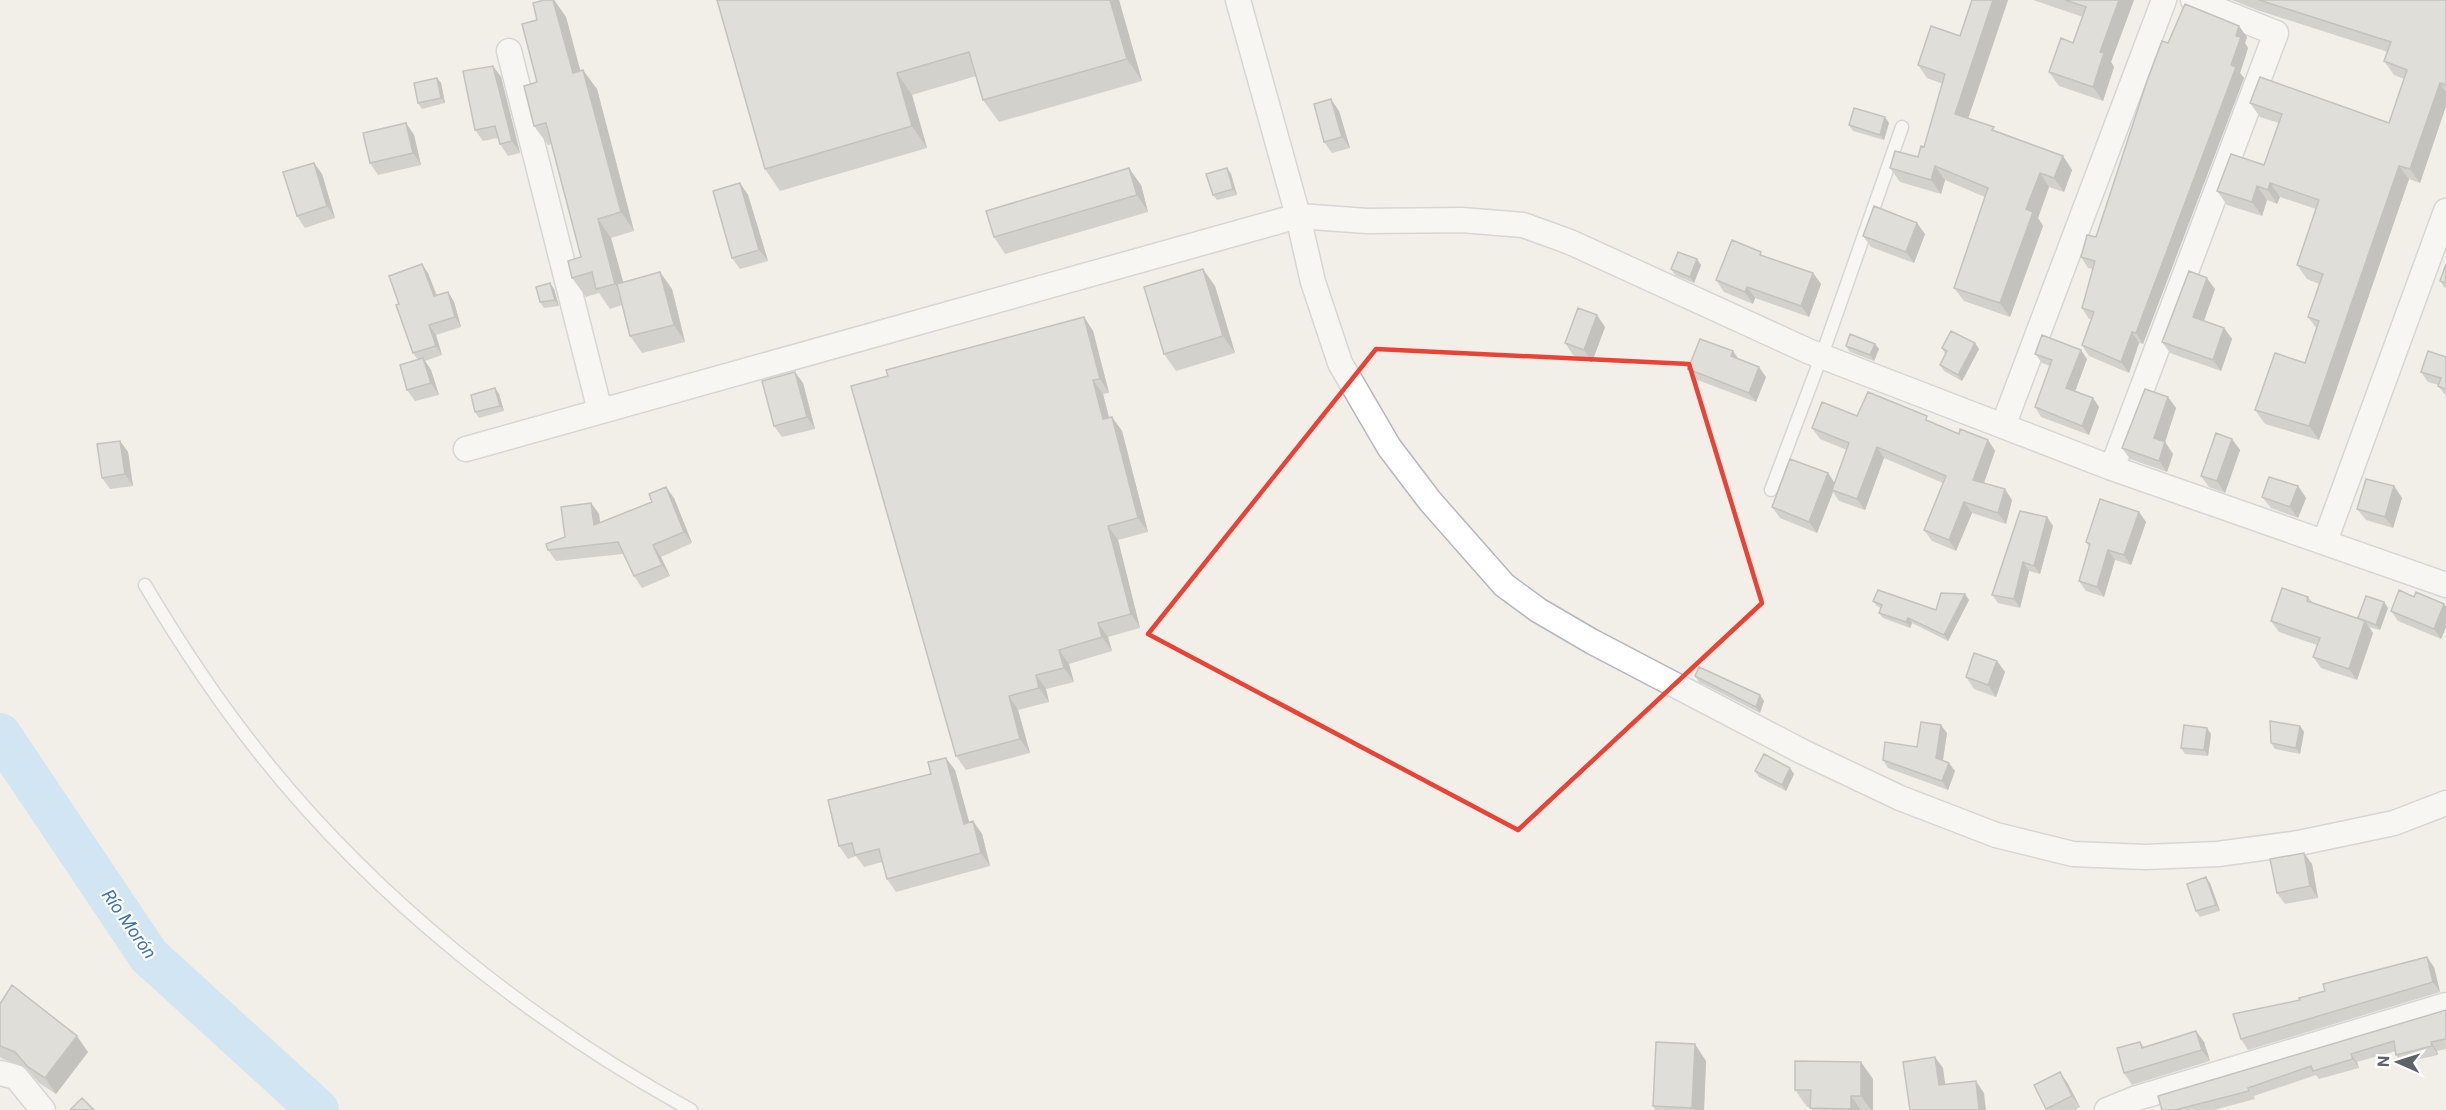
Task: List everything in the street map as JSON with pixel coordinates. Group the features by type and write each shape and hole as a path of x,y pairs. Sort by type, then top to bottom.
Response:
{"street":[{"path":"1238,0 1298,216 1313,282 1340,363 1389,447 1430,501 1504,585 1538,610 1591,641 1803,752 1900,798 1996,835 2073,854 2145,857 2218,854 2265,848 2394,823 2446,803"},
{"path":"2003,426 2164,0"},
{"path":"2112,468 2276,33 2193,0"},
{"path":"509,51 600,411"},
{"path":"2325,541 2446,211"},
{"path":"466,449 1298,216 1367,221 1461,220 1523,225 1570,242 1822,356 2112,468 2446,585"},
{"path":"2107,1110 2134,1099 2446,1005"},
{"path":"0,1073 16,1077 43,1110"}],"lane":[{"path":"1771,490 1822,356 1902,126"},
{"path":"145,585 193,663 261,756 361,865 454,948 543,1018 603,1059 691,1110"}],"highlighted area":[{"path":"1376,349 1689,364 1762,603 1518,830 1148,634"}],"building":[{"path":"553,0 573,73 583,70 621,212 598,219 615,284 596,289 592,272 572,278 568,261 581,257 546,123 534,126 524,86 537,82 522,24 537,20 533,3"},
{"path":"717,0 1110,0 1127,59 983,100 969,52 897,73 912,126 765,169"},
{"path":"1972,0 1993,0 1955,114 1994,127 1992,130 2063,156 2054,178 2040,173 2026,209 2033,212 2000,303 1954,288 1988,188 1935,166 1931,180 1890,168 1895,151 1918,157 1921,146 1924,147 1945,74 1918,65 1931,26 1960,36"},
{"path":"2065,0 2119,0 2100,52 2104,53 2093,87 2049,72 2061,38 2073,43 2086,7"},
{"path":"2259,0 2446,0 2446,85 2440,83 2410,169 2399,166 2309,426 2255,410 2275,353 2305,363 2319,321 2308,317 2323,274 2297,265 2319,200 2270,183 2268,190 2257,186 2252,202 2217,191 2231,154 2264,165 2282,114 2250,103 2260,77 2389,123 2407,70 2384,61 2391,42"},
{"path":"2185,4 2239,26 2236,36 2241,37 2231,65 2236,67 2136,333 2132,332 2121,362 2082,345 2094,312 2082,308 2095,261 2081,257 2087,235 2096,237 2162,41 2168,43"},
{"path":"493,66 512,141 500,144 495,126 475,130 463,71"},
{"path":"437,78 441,98 418,103 414,83"},
{"path":"1331,99 1342,137 1324,142 1314,104"},
{"path":"1854,108 1885,117 1880,135 1849,125"},
{"path":"406,123 413,153 370,163 363,133"},
{"path":"314,163 327,206 297,216 283,172"},
{"path":"1129,168 1137,195 994,237 986,211"},
{"path":"1227,168 1233,189 1213,195 1206,174"},
{"path":"740,183 759,250 732,258 713,191"},
{"path":"1874,206 1917,223 1906,252 1863,236"},
{"path":"1732,240 1761,252 1760,255 1813,273 1801,306 1747,287 1745,292 1716,280"},
{"path":"1678,252 1697,259 1690,277 1671,269"},
{"path":"422,264 434,296 448,292 455,317 429,325 436,346 413,353 396,305 399,304 389,276"},
{"path":"2446,264 2446,283 2440,281"},
{"path":"1203,269 1223,336 1164,354 1144,287"},
{"path":"2189,271 2207,278 2193,317 2224,328 2213,360 2162,342"},
{"path":"660,272 674,325 630,336 617,284"},
{"path":"550,283 555,300 540,302 536,287"},
{"path":"1578,308 1597,315 1584,350 1565,343"},
{"path":"1084,317 1100,379 1093,380 1103,419 1112,417 1138,518 1108,526 1131,614 1098,623 1102,637 1059,650 1064,668 1036,675 1039,688 1009,696 1020,739 956,756 851,386 888,376 886,370"},
{"path":"1951,331 1975,343 1958,375 1940,365 1947,351 1942,348"},
{"path":"1850,334 1875,344 1870,355 1846,346"},
{"path":"2042,335 2081,350 2066,388 2093,398 2082,426 2035,407 2052,360 2035,354"},
{"path":"1700,339 1733,351 1731,356 1759,367 1749,393 1688,369"},
{"path":"2428,351 2446,357 2446,389 2438,386 2441,378 2421,372"},
{"path":"423,358 431,383 407,390 400,365"},
{"path":"795,372 807,417 774,426 762,381"},
{"path":"495,388 500,406 475,412 471,395"},
{"path":"2145,389 2168,397 2154,438 2165,442 2159,461 2122,448"},
{"path":"1868,392 1927,416 1926,420 1959,434 1960,429 1988,440 1973,480 2005,489 1998,513 1964,502 1949,540 1924,530 1946,476 1877,447 1857,499 1832,490 1849,443 1812,428 1822,402 1857,416"},
{"path":"2216,433 2232,439 2217,481 2201,476"},
{"path":"120,441 125,474 102,478 97,444"},
{"path":"1790,459 1828,473 1809,522 1772,507"},
{"path":"2269,477 2298,486 2290,507 2262,497"},
{"path":"2366,479 2394,486 2385,517 2357,509"},
{"path":"666,487 684,532 653,545 662,565 634,576 618,542 548,550 546,544 565,537 561,507 591,503 594,525 652,502 649,494"},
{"path":"2100,499 2139,512 2124,555 2108,550 2097,587 2079,581 2090,544 2086,542"},
{"path":"2020,511 2047,517 2034,566 2023,562 2014,599 1992,595"},
{"path":"2282,588 2308,597 2307,601 2365,621 2349,669 2313,657 2320,638 2271,621"},
{"path":"1878,590 1936,610 1941,593 1965,594 1944,635 1908,618 1906,622 1879,613 1882,605 1873,601"},
{"path":"2399,590 2414,597 2416,592 2444,604 2434,629 2391,611"},
{"path":"2366,596 2384,602 2376,625 2358,618"},
{"path":"1974,653 1997,661 1988,685 1966,677"},
{"path":"1699,667 1760,695 1756,707 1695,676"},
{"path":"2270,721 2300,726 2296,748 2271,743"},
{"path":"1921,722 1941,725 1936,758 1949,763 1942,781 1883,760 1885,742 1917,747"},
{"path":"2184,725 2207,728 2204,750 2181,748"},
{"path":"1764,754 1790,768 1782,785 1755,771"},
{"path":"946,758 964,824 973,821 981,853 887,879 879,849 855,855 852,843 839,846 828,800 931,774 928,762"},
{"path":"2304,853 2310,886 2277,893 2270,859"},
{"path":"2206,877 2216,905 2196,911 2187,884"},
{"path":"2427,957 2433,982 2241,1039 2233,1014 2300,1000 2299,998 2325,991 2323,984"},
{"path":"12,985 77,1036 45,1078 28,1067 15,1052 0,1046 0,1004"},
{"path":"2446,1010 2446,1039 2431,1042 2432,1046 2396,1055 2394,1041 2351,1054 2353,1059 2313,1071 2311,1066 2248,1088 2249,1091 2175,1110 2162,1110 2158,1096"},
{"path":"2196,1031 2202,1050 2124,1073 2117,1048 2140,1042 2142,1048"},
{"path":"1656,1042 1695,1044 1692,1108 1653,1106"},
{"path":"1935,1057 1939,1085 1976,1081 1979,1110 1910,1110 1903,1062"},
{"path":"1795,1061 1861,1062 1861,1096 1851,1096 1851,1109 1810,1108 1811,1090 1795,1090"},
{"path":"2060,1072 2072,1096 2046,1109 2034,1085"},
{"path":"82,1098 94,1110 70,1110"}],"waterway":[{"name":"Río Morón","path":"0,734 149,956 318,1110"}]}
